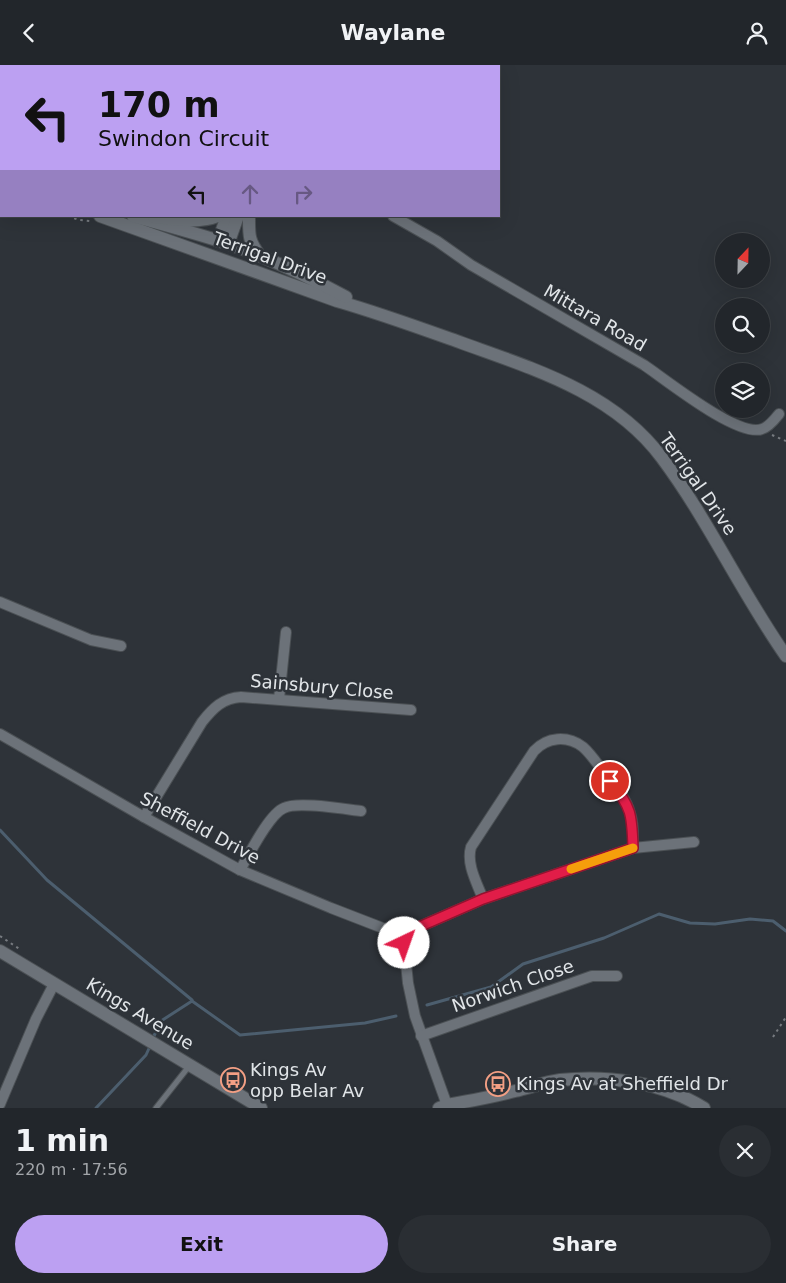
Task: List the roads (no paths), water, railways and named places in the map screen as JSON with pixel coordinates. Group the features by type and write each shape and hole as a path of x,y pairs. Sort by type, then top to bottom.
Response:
{"main road":[{"path":"156,217 184,220 213,217"},
{"path":"227,217 222,243 229,252 298,286"},
{"path":"222,243 237,217"},
{"path":"249,217 252,245 260,256"},
{"name":"Terrigal Drive","path":"97,219 131,222 222,243 260,256 372,311"},
{"name":"Terrigal Drive","path":"131,222 337,301 372,311 533,368 603,403 634,427 661,457 705,522 768,630 786,656"},
{"name":"Kings Avenue","path":"0,951 262,1108"},
{"path":"443,1107 558,1080 600,1078 642,1083 691,1100 704,1108"}],"street":[{"name":"Mittara Road","path":"395,217 436,241 471,265 644,365 674,387 730,422 749,430 762,430 779,414"},
{"path":"0,602 90,640 121,646"},
{"path":"279,699 286,632"},
{"name":"Sainsbury Close","path":"144,817 202,722 218,704 228,699 241,697 279,699 411,710"},
{"name":"Sheffield Drive","path":"0,734 240,870 331,909 393,932"},
{"path":"483,899 470,865 470,847 534,751 538,746 547,741 558,739 572,741 583,747 622,795 632,821 633,848"},
{"path":"240,870 272,817 285,807 297,805 361,811"},
{"path":"412,930 483,899 633,848 694,842"},
{"path":"402,923 408,925 412,930 413,936 404,943 396,940 393,935 396,926 402,923"},
{"path":"404,943 410,993 415,1016 443,1107"},
{"name":"Norwich Close","path":"421,1036 592,976 617,976"},
{"path":"0,1104 36,1019 54,984"}],"lane":[{"path":"156,1108 190,1065"}],"waterway":[{"path":"0,830 47,880 192,1000"},
{"path":"427,1005 491,987 523,964 604,938 659,914 690,923 715,924 750,919 773,921 786,931"},
{"path":"153,1038 161,1021 192,1001 240,1035 365,1023 396,1016"},
{"path":"96,1108 146,1055 151,1044"}],"place":[{"name":"Kings Av opp Belar Av","path":"233,1080"},
{"name":"Kings Av at Sheffield Dr","path":"498,1084"}]}
